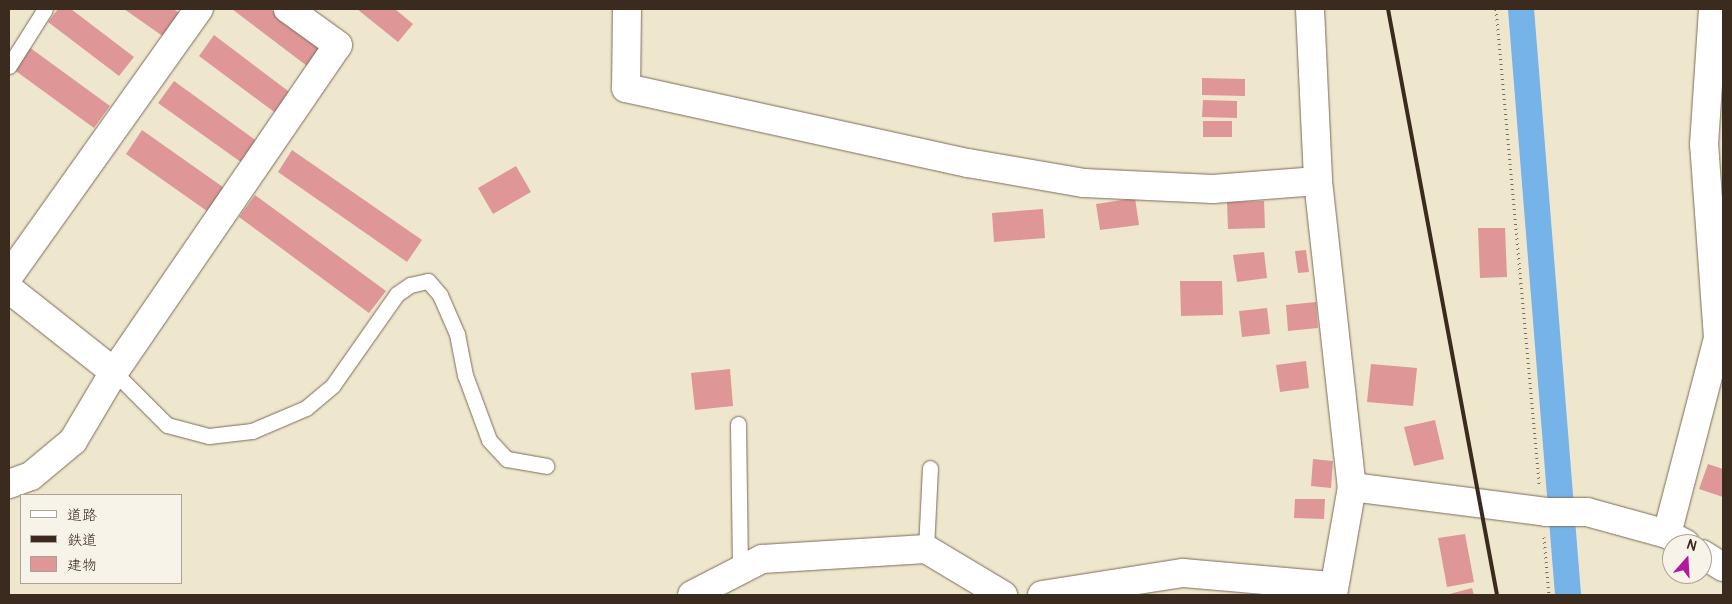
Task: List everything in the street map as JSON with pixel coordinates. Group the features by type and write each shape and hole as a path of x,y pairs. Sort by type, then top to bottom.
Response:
{"street":[{"path":"9,276 199,9"},
{"path":"9,484 31,476 73,441 114,372 338,45 288,9"},
{"path":"627,9 626,88 968,163 1084,183 1213,189 1318,181"},
{"path":"1042,595 1183,573 1333,591 1352,488 1318,181 1310,9"},
{"path":"1678,534 1718,338 1719,281 1705,210 1704,145 1713,9"},
{"path":"9,289 114,372"},
{"path":"1352,488 1544,511 1587,512 1662,534"},
{"path":"692,595 762,559 926,549 1003,595"},
{"path":"1712,560 1723,567"}],"lane":[{"path":"9,66 45,9"},
{"path":"114,372 167,425 209,436 252,432 306,408 333,385 397,294 410,285 428,281 440,294 457,334 464,376 489,440 508,459 546,466"},
{"path":"738,424 740,572"},
{"path":"926,549 930,468"}],"path":[{"path":"1496,9 1544,511 1549,595"}],"building":[{"path":"58,9 71,9 134,57 119,76 48,22"},
{"path":"124,9 173,9 181,14 164,37"},
{"path":"232,9 270,9 325,48 311,69"},
{"path":"357,9 395,9 413,24 398,42"},
{"path":"214,35 296,97 281,117 199,56"},
{"path":"29,47 110,106 94,128 13,69"},
{"path":"1202,78 1245,79 1245,96 1202,95"},
{"path":"174,81 261,144 245,165 158,103"},
{"path":"1203,100 1237,101 1237,118 1202,117"},
{"path":"1203,121 1232,121 1232,137 1203,137"},
{"path":"142,130 230,192 214,216 126,154"},
{"path":"292,150 422,240 407,262 278,172"},
{"path":"516,166 531,192 493,214 478,188"},
{"path":"255,195 386,291 369,313 239,217"},
{"path":"1135,198 1139,225 1100,230 1096,204"},
{"path":"1264,201 1265,228 1228,229 1227,202"},
{"path":"1043,209 1045,238 994,242 992,213"},
{"path":"1478,228 1505,228 1507,277 1480,278"},
{"path":"1306,250 1309,272 1298,273 1295,251"},
{"path":"1264,252 1267,278 1237,282 1233,255"},
{"path":"1180,281 1222,281 1223,315 1181,316"},
{"path":"1316,302 1318,328 1288,331 1286,305"},
{"path":"1267,308 1270,334 1242,337 1239,311"},
{"path":"1306,361 1309,388 1280,392 1276,365"},
{"path":"1371,364 1417,368 1413,406 1367,402"},
{"path":"730,369 733,406 695,410 691,373"},
{"path":"1435,420 1444,459 1414,466 1404,427"},
{"path":"1313,459 1333,461 1331,488 1311,486"},
{"path":"1708,464 1723,469 1723,497 1699,489"},
{"path":"1295,499 1325,499 1324,519 1294,518"},
{"path":"1465,534 1474,582 1447,587 1438,538"},
{"path":"1472,588 1474,595 1446,595"}],"waterway":[{"path":"1521,9 1568,595"}],"railway":[{"path":"1388,9 1497,595"}]}
